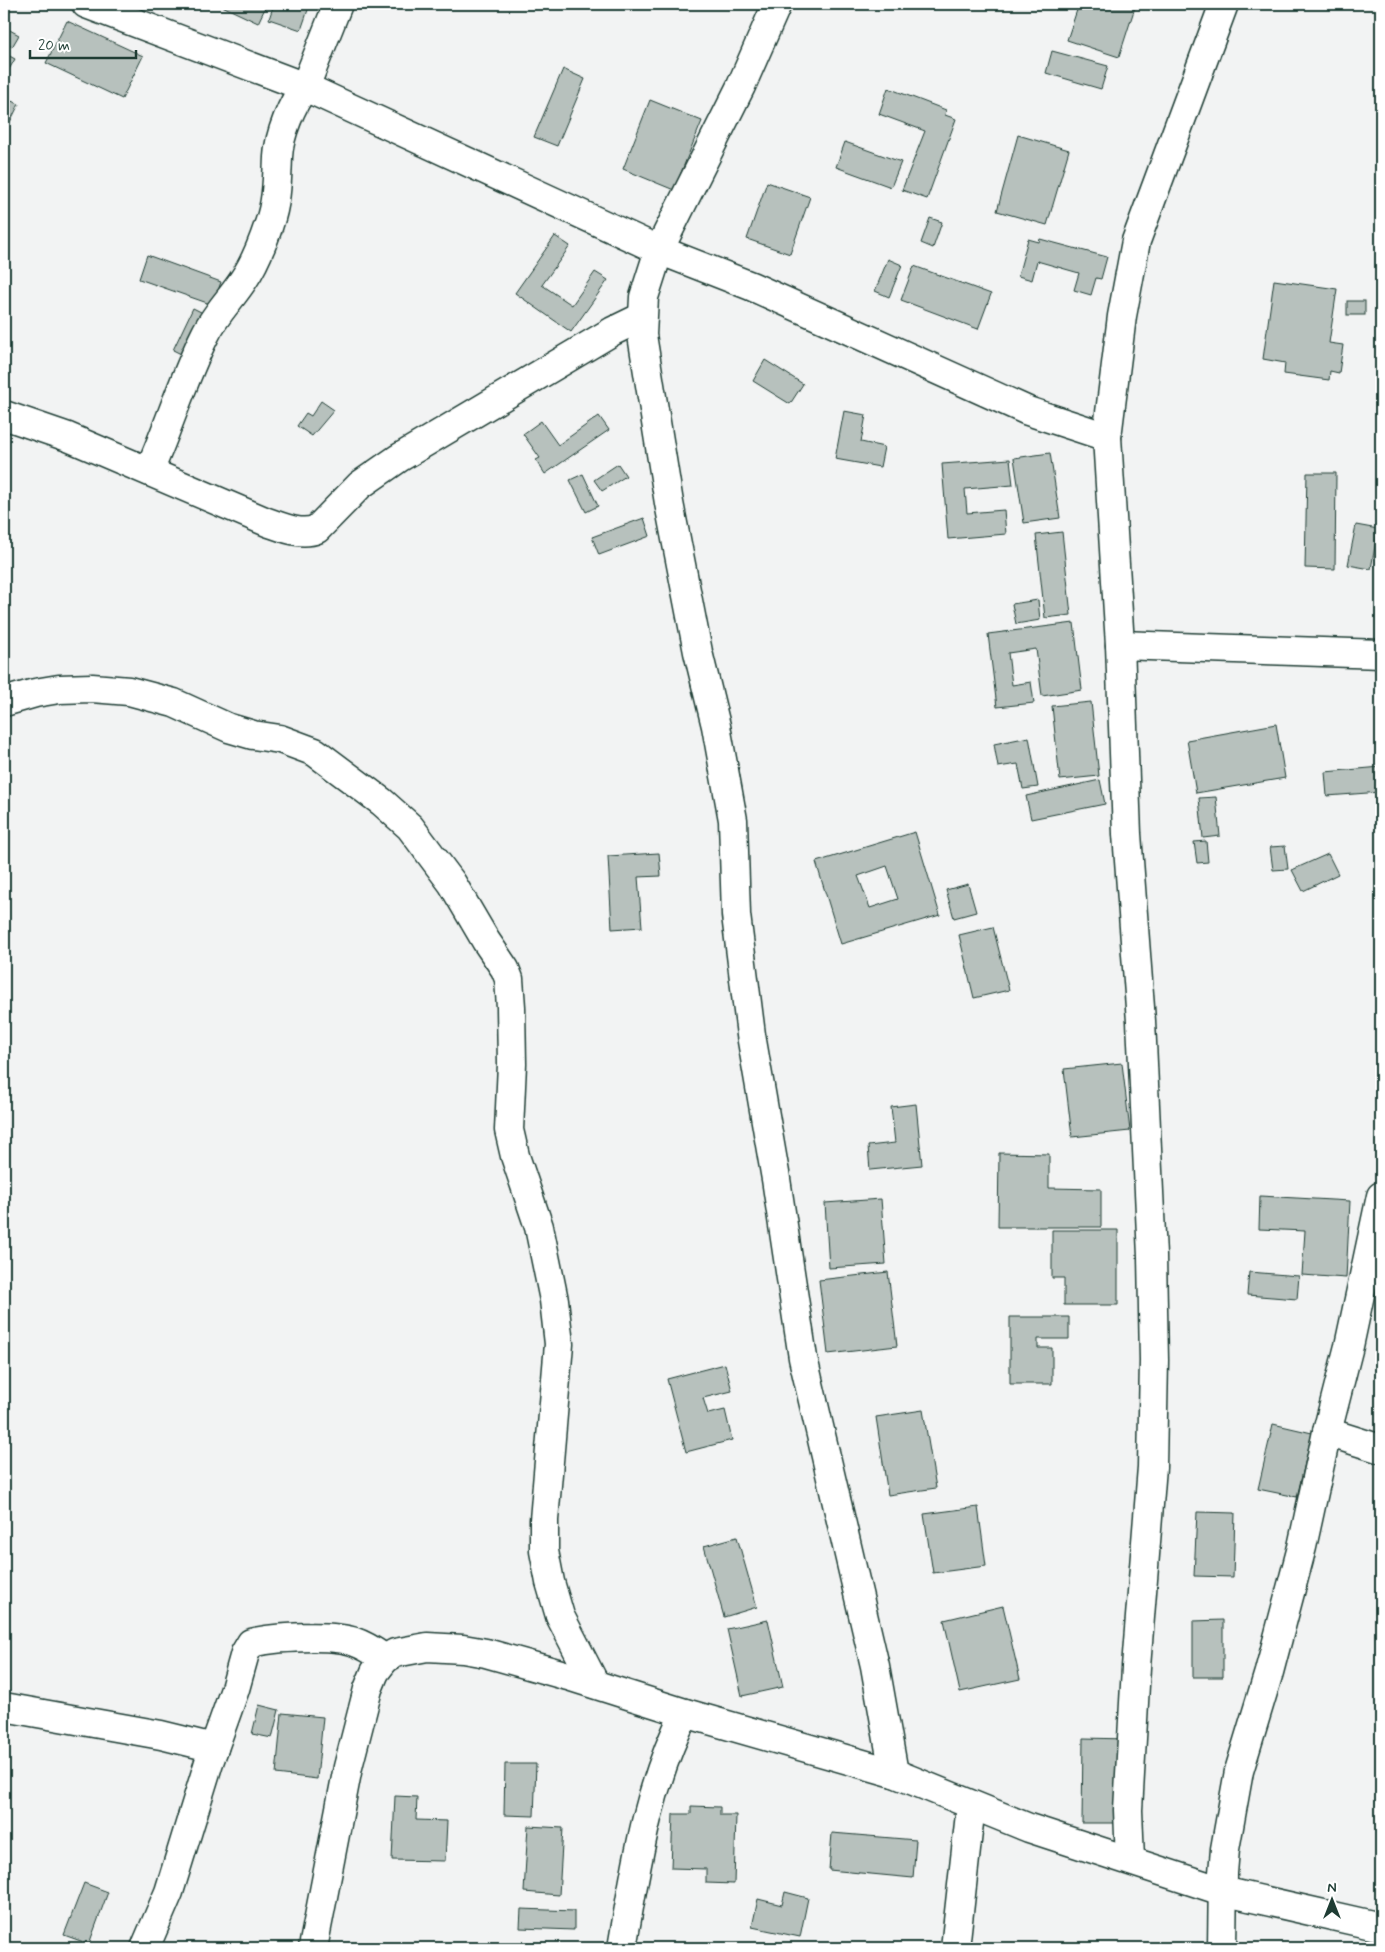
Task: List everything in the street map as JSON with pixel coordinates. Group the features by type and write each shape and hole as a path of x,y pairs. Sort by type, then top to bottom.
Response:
{"street":[{"path":"86,4 305,87 659,250 752,286 1028,411 1107,438"},
{"path":"149,471 183,384 205,335 224,304 245,278 258,254 275,204 278,155 282,136 291,110 305,87 338,4"},
{"path":"777,4 741,86 659,250 644,297 642,335 669,503 698,652 716,726 734,820 736,916 751,1035 776,1179 803,1358 874,1666 894,1773"},
{"path":"1130,1860 1128,1810 1136,1668 1152,1467 1154,1360 1141,1021 1127,834 1120,645 1107,438 1122,316 1136,241 1224,4"},
{"path":"4,415 68,437 267,522 296,531 311,532 317,529 360,485 399,458 613,331 642,317"},
{"path":"1120,645 1381,654"},
{"path":"4,702 58,689 92,688 129,691 174,703 229,728 253,736 280,739 315,752 382,802 410,827 452,883 505,969 509,978 511,1007 512,1064 509,1130 515,1156 539,1228 554,1300 559,1344 544,1520 544,1551 550,1582 560,1616 595,1684"},
{"path":"1222,1948 1222,1891 1225,1849 1239,1771 1302,1546 1327,1432 1349,1346 1381,1196"},
{"path":"1327,1432 1381,1449"},
{"path":"145,1948 169,1892 245,1653 251,1643 285,1638 323,1638 353,1641 372,1649 385,1659"},
{"path":"313,1948 348,1767 361,1711 375,1672 385,1659 395,1653 408,1649 427,1647 463,1649 595,1684 685,1713 894,1773 1029,1828 1222,1891 1381,1927"},
{"path":"4,1707 161,1735 214,1748"},
{"path":"622,1948 648,1810 658,1774 671,1739 685,1713"},
{"path":"955,1948 971,1805"}],"building":[{"path":"218,4 267,4 258,23"},
{"path":"274,4 310,4 301,30 269,19"},
{"path":"1079,4 1136,4 1119,57 1067,40"},
{"path":"67,21 143,56 122,99 46,63"},
{"path":"4,27 19,35 12,47 4,42"},
{"path":"1052,51 1108,66 1101,89 1046,73"},
{"path":"4,53 15,59 4,78"},
{"path":"563,69 585,79 557,146 534,137"},
{"path":"888,88 946,110 945,115 956,119 927,199 902,190 925,131 879,114"},
{"path":"6,99 19,104 7,128 4,126 4,104"},
{"path":"650,100 702,121 674,190 623,169"},
{"path":"1018,135 1069,150 1047,225 997,211"},
{"path":"845,142 901,162 891,187 836,167"},
{"path":"767,182 810,197 790,254 747,239"},
{"path":"930,218 942,222 933,248 921,243"},
{"path":"555,236 570,246 542,285 572,305 595,272 608,280 571,332 515,293"},
{"path":"1028,239 1039,242 1040,239 1107,257 1101,279 1096,278 1091,295 1074,290 1079,273 1037,261 1032,280 1018,276"},
{"path":"147,255 221,282 213,305 139,279"},
{"path":"888,259 902,265 889,297 875,291"},
{"path":"914,266 991,294 978,329 901,300"},
{"path":"1274,280 1337,289 1329,343 1343,345 1339,373 1330,371 1329,380 1284,374 1285,363 1263,359"},
{"path":"1347,301 1365,301 1365,315 1347,315"},
{"path":"193,308 211,317 191,359 173,350"},
{"path":"1381,347 1381,369 1378,369"},
{"path":"765,360 803,384 790,404 753,381"},
{"path":"321,401 334,410 312,436 297,426 306,413 311,416"},
{"path":"844,411 866,415 861,442 884,447 880,467 835,459"},
{"path":"599,416 609,430 545,474 536,460 540,458 523,434 541,421 558,445"},
{"path":"1050,453 1060,518 1024,523 1014,458"},
{"path":"1010,459 1013,485 965,489 967,513 1004,510 1006,534 948,539 942,464"},
{"path":"618,464 626,476 602,491 594,480"},
{"path":"1307,473 1336,473 1335,569 1305,568"},
{"path":"583,474 598,506 586,512 570,480"},
{"path":"644,518 650,536 599,555 592,537"},
{"path":"1356,525 1378,529 1371,569 1348,565"},
{"path":"1062,532 1071,615 1045,618 1036,535"},
{"path":"1038,600 1040,620 1016,624 1012,604"},
{"path":"1074,623 1082,690 1042,696 1036,649 1008,653 1012,685 1031,682 1034,703 997,707 988,634"},
{"path":"1091,702 1099,776 1060,780 1052,706"},
{"path":"1276,724 1285,778 1196,793 1187,740"},
{"path":"1029,737 1038,787 1023,789 1018,764 998,767 994,744"},
{"path":"1381,767 1381,792 1327,796 1325,772"},
{"path":"1100,780 1105,804 1031,819 1026,796"},
{"path":"1216,797 1220,836 1203,838 1199,798"},
{"path":"915,832 940,915 841,944 816,862","holes":["887,866 898,899 870,908 858,876"]},
{"path":"1206,841 1208,862 1197,863 1194,842"},
{"path":"1285,846 1288,869 1273,870 1270,847"},
{"path":"659,853 661,876 638,877 642,927 612,929 608,856"},
{"path":"1328,854 1338,874 1303,891 1292,870"},
{"path":"968,884 976,912 954,918 946,890"},
{"path":"993,927 1009,990 974,998 959,935"},
{"path":"1122,1063 1130,1131 1072,1137 1064,1069"},
{"path":"916,1104 922,1165 870,1170 868,1146 895,1143 891,1107"},
{"path":"999,1153 1049,1154 1049,1188 1101,1189 1101,1227 998,1227"},
{"path":"1260,1196 1350,1201 1346,1278 1302,1275 1305,1231 1259,1229"},
{"path":"881,1199 886,1264 829,1268 825,1203"},
{"path":"1052,1230 1118,1230 1118,1305 1064,1305 1064,1278 1052,1278"},
{"path":"888,1272 897,1346 828,1354 819,1280"},
{"path":"1249,1272 1299,1276 1297,1299 1247,1295"},
{"path":"1010,1317 1069,1317 1069,1339 1038,1339 1038,1348 1052,1348 1052,1384 1010,1384"},
{"path":"725,1364 732,1391 703,1398 708,1414 725,1410 732,1440 686,1452 667,1379"},
{"path":"923,1410 936,1488 888,1495 876,1417"},
{"path":"1273,1424 1312,1433 1297,1497 1258,1489"},
{"path":"978,1507 986,1566 933,1573 924,1514"},
{"path":"1197,1512 1235,1513 1233,1577 1194,1576"},
{"path":"737,1537 757,1607 724,1617 704,1546"},
{"path":"1003,1606 1020,1679 960,1692 944,1620"},
{"path":"768,1620 783,1687 742,1696 727,1629"},
{"path":"1223,1620 1223,1677 1193,1677 1193,1621"},
{"path":"259,1705 279,1710 272,1738 252,1734"},
{"path":"282,1713 323,1717 317,1779 276,1774"},
{"path":"1083,1738 1128,1739 1126,1823 1082,1823"},
{"path":"505,1764 536,1764 534,1816 504,1815"},
{"path":"395,1796 417,1797 416,1820 447,1821 445,1861 392,1860"},
{"path":"691,1806 720,1807 720,1815 736,1815 734,1884 706,1883 706,1869 671,1868 673,1814 691,1814"},
{"path":"528,1826 563,1828 559,1895 524,1892"},
{"path":"832,1833 916,1840 913,1878 829,1870"},
{"path":"84,1883 108,1892 89,1944 64,1935"},
{"path":"785,1892 808,1898 800,1937 752,1927 758,1899 782,1905"},
{"path":"521,1909 574,1911 574,1930 520,1928"}]}
